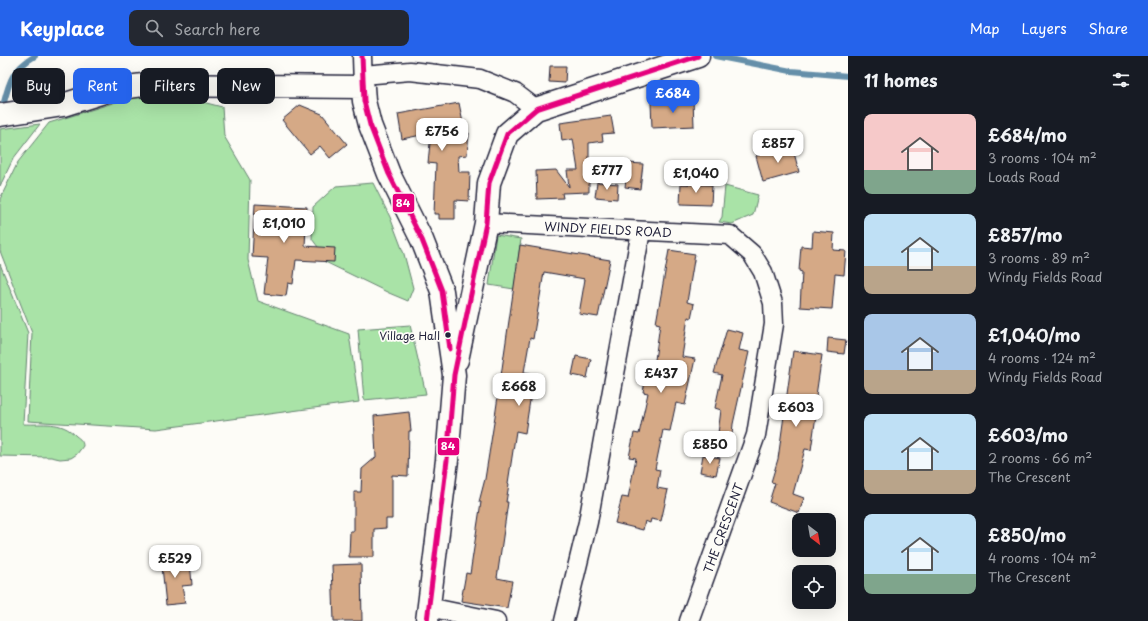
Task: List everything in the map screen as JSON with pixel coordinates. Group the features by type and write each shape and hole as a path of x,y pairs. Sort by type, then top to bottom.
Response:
{"street":[{"path":"362,56 364,101 370,125 389,174 422,240 442,291 454,375"},
{"path":"496,621 428,614 447,460 454,375 486,223 490,183 507,134 536,109 698,56"},
{"path":"10,114 63,105 113,89 143,85 364,81 410,71 480,79 515,93 536,109"},
{"name":"WINDY FIELDS ROAD","path":"486,223 730,235"},
{"path":"564,621 588,522 641,231"},
{"name":"THE CRESCENT","path":"689,621 756,435 774,324 773,303 763,272 752,254 730,235"}],"green space":[{"path":"132,97 140,97 140,104 209,104 222,107 224,136 250,180 248,260 258,301 349,334 359,402 156,429 28,421 32,333 0,251 0,199 18,162 49,123 110,104 132,104"},
{"path":"40,124 13,159 0,186 0,129"},
{"path":"373,183 390,217 404,254 413,288 408,301 317,258 318,247 312,239 313,207 336,186"},
{"path":"725,186 758,195 753,215 732,224 719,222 722,217"},
{"path":"496,235 521,239 514,289 489,285"},
{"path":"0,264 28,333 23,424 58,425 70,431 81,440 83,446 77,454 71,458 60,459 51,457 0,456"},
{"path":"410,325 426,394 364,400 358,329"}],"building":[{"path":"550,66 566,66 565,83 549,82"},
{"path":"693,100 694,126 652,128 651,103"},
{"path":"459,103 465,133 469,133 467,155 458,156 459,172 470,172 469,201 455,200 455,219 439,219 439,214 434,214 436,164 428,163 431,133 402,139 398,114"},
{"path":"300,105 322,114 347,144 330,158 320,146 310,154 282,120"},
{"path":"611,116 614,133 602,134 603,141 589,143 589,192 562,193 563,198 537,199 536,171 556,170 569,187 567,170 578,170 573,139 562,141 560,123"},
{"path":"792,145 799,172 763,182 756,156"},
{"path":"628,163 643,164 640,189 625,187"},
{"path":"597,182 618,184 617,199 595,197"},
{"path":"681,184 712,185 711,205 680,204"},
{"path":"255,204 307,207 305,246 335,248 334,262 296,260 293,284 288,283 286,296 264,294 268,258 252,257"},
{"path":"813,231 834,233 833,250 846,251 844,275 835,274 832,309 800,307 802,272 799,271 801,246 812,247"},
{"path":"520,245 610,260 598,317 579,314 585,279 544,272 533,339 530,338 524,372 534,374 525,433 516,431 508,483 506,502 508,502 497,578 512,581 507,608 461,601 466,573 470,574 481,502 479,502 485,479"},
{"path":"669,250 695,254 687,302 694,304 691,318 688,317 682,357 695,359 685,405 676,403 670,431 663,430 655,469 660,470 657,488 668,490 661,521 651,519 650,523 645,521 643,530 615,523 622,497 628,498 636,458 629,457 634,433 639,434 648,393 643,392 648,365 654,367 660,324 656,323"},
{"path":"727,329 743,333 739,350 749,352 733,424 731,444 729,444 727,451 716,449 721,410 715,408 722,375 714,373"},
{"path":"828,338 846,340 844,354 827,352"},
{"path":"793,351 822,355 814,409 817,409 811,450 805,449 793,494 804,498 799,513 769,502 775,483 771,482 778,459"},
{"path":"576,356 591,359 587,378 572,375"},
{"path":"409,412 411,431 409,431 408,476 392,475 392,519 386,519 386,528 374,529 374,557 349,557 350,531 354,531 354,492 361,492 362,469 376,457 374,416"},
{"path":"703,455 720,458 716,475 700,472"},
{"path":"179,555 180,562 190,561 192,585 182,586 185,603 166,605 161,557"},
{"path":"361,564 362,621 334,621 332,565"}],"waterway":[{"path":"2,110 9,85 15,73 20,67 35,56"},
{"path":"715,56 791,71 848,76"}],"transit line":[{"name":"84","path":"362,56 364,101 370,125 389,174 422,240 442,291 450,349"},
{"name":"84","path":"427,621 447,460 454,375 486,223 489,183 507,134 536,109 698,56"}],"place":[{"name":"Village Hall","path":"448,335"}]}
